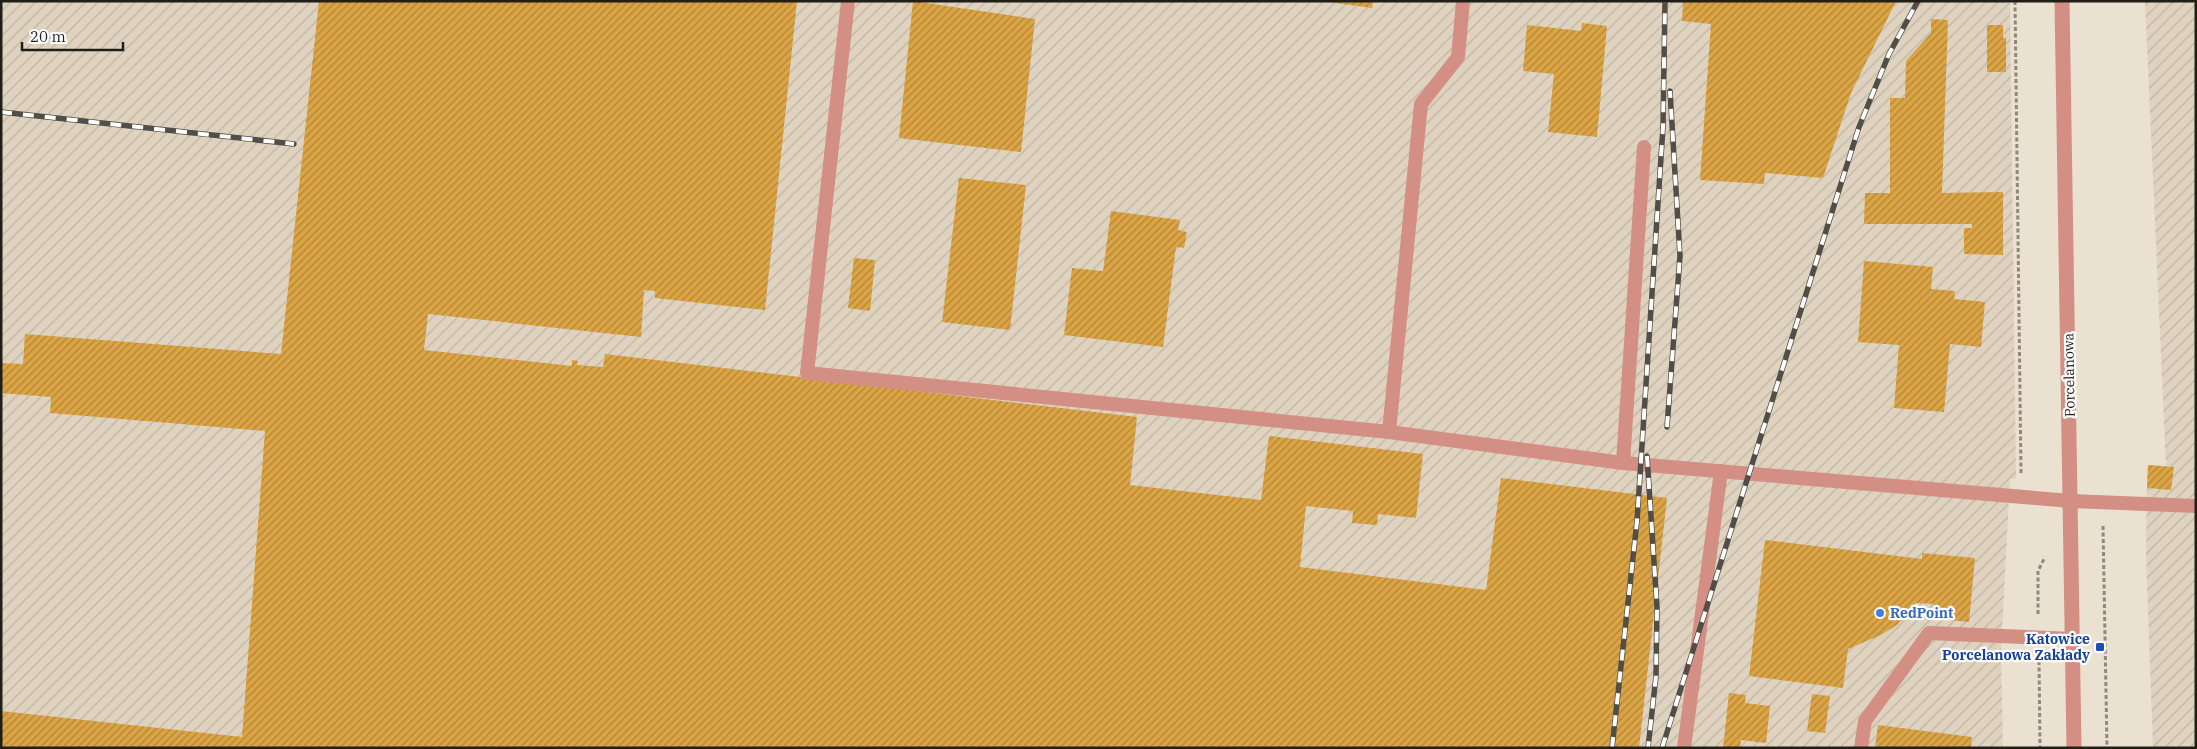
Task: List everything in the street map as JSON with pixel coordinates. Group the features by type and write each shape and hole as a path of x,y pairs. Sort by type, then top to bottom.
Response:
{"street":[{"name":"Porcelanowa","path":"2062,1 2074,748"}],"lane":[{"path":"848,1 807,373 1389,432 1623,463 2040,499 2196,506"},
{"path":"1389,432 1420,104 1458,57 1463,1"},
{"path":"1623,463 1644,147"},
{"path":"1684,748 1720,471"},
{"path":"1861,748 1865,720 1929,633 2072,639"}],"path":[{"path":"2015,1 2021,476 2040,499"},
{"path":"2103,503 2107,748"},
{"path":"2040,748 2038,571 2045,556 2045,549"}],"shaded area":[{"path":"1,1 2010,1 2016,479 2010,479 2001,649 2003,748 1,748"},
{"path":"2145,1 2196,1 2196,748 2153,748 2146,555 2147,481 2148,465 2166,466"}],"building":[{"path":"319,1 797,1 765,310 655,298 655,291 644,290 641,337 428,314 424,350 572,366 572,360 578,361 577,365 603,367 605,354 1137,417 1130,485 1261,500 1269,436 1423,454 1416,518 1378,514 1377,525 1352,523 1353,511 1306,506 1300,567 1486,590 1501,478 1667,498 1639,748 1,748 1,711 242,737 265,431 50,413 51,397 1,393 1,363 23,364 25,334 281,354"},
{"path":"913,1 1035,19 1021,152 899,138"},
{"path":"1321,1 1373,1 1372,8"},
{"path":"1683,1 1896,1 1851,93 1823,178 1765,173 1764,184 1700,180 1711,24 1682,21"},
{"path":"1931,19 1948,20 1942,193 2003,192 2003,255 1964,254 1964,228 1972,228 1972,224 1864,224 1865,193 1890,193 1890,98 1905,98 1906,61 1931,33"},
{"path":"1582,23 1607,26 1597,137 1548,132 1554,74 1523,71 1527,25 1581,31"},
{"path":"1987,25 2003,25 2003,38 2006,38 2006,72 1987,72"},
{"path":"959,178 1026,185 1010,330 942,322"},
{"path":"1111,211 1180,220 1178,230 1187,232 1184,248 1176,247 1163,347 1064,335 1072,268 1103,271"},
{"path":"854,258 875,260 870,311 848,308"},
{"path":"1864,261 1933,267 1931,289 1955,291 1954,299 1985,302 1981,347 1950,344 1944,412 1894,408 1899,345 1858,342"},
{"path":"2148,465 2174,467 2171,490 2147,488"},
{"path":"1765,540 1922,559 1922,553 1975,558 1969,622 1932,618 1934,604 1916,603 1897,625 1881,635 1848,649 1843,688 1749,676"},
{"path":"1729,693 1746,695 1745,703 1770,706 1766,743 1741,740 1740,748 1723,748"},
{"path":"1812,694 1830,696 1825,733 1807,731"},
{"path":"1878,725 1972,737 1971,748 1875,748"}],"railway":[{"path":"1612,748 1637,521 1663,127 1665,1"},
{"path":"1662,748 1859,127 1889,54 1918,1"},
{"path":"1667,427 1680,256 1670,91"},
{"path":"1,112 294,144"},
{"path":"1647,456 1657,607 1656,676 1648,748"}],"place":[{"name":"RedPoint","path":"1880,613"},
{"name":"Katowice Porcelanowa Zakłady","path":"2100,647"}]}
